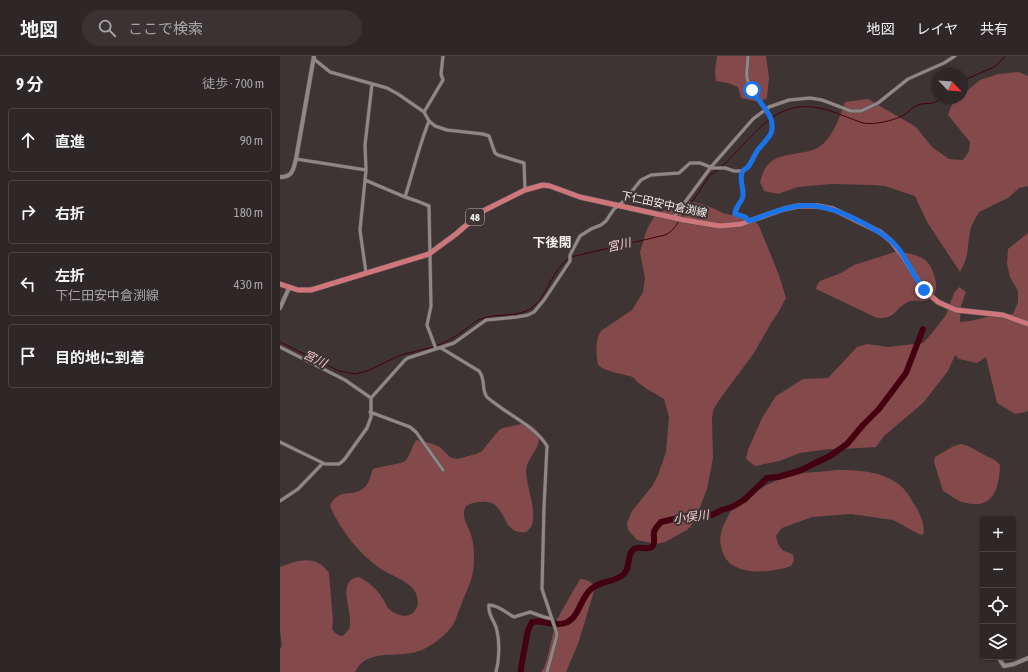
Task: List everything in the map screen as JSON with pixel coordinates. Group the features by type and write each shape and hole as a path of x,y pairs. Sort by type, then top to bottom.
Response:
{"main road":[{"name":"下仁田安中倉渕線","path":"280,284 289,288 311,290 430,254 483,211 525,190 536,186 550,186 580,197 684,220 727,226 741,224 784,209 798,206 818,206 833,209 880,232 891,241 902,255 924,290 933,299 944,306 956,310 1003,315 1028,324"}],"street":[{"path":"424,112 443,80 441,74 442,56"},
{"path":"748,56 747,78 754,94 771,119 772,125 770,137 757,151 748,167 743,171 741,177 744,191 735,213 745,217 749,221"},
{"path":"676,218 712,168 753,119 783,101 804,98 822,100 851,111 861,111 878,103 908,79 944,63 955,56"},
{"path":"314,57 330,72 387,88 398,94 424,112 429,121 435,126 447,130 489,136 495,153 498,156 524,164 525,190"},
{"path":"280,177 286,177 291,174 296,159 314,57"},
{"path":"366,273 360,230 366,170 365,145 372,84"},
{"path":"405,197 429,121"},
{"path":"296,159 366,170"},
{"path":"280,442 323,463 338,464 344,460 368,428 370,422 371,398 408,358 454,343 486,320 528,315 534,312 544,300 570,260 570,255 580,236 601,225 610,217 618,205 624,201 641,180 651,175 679,173 690,163 700,163 712,168 725,168 734,171 743,171"},
{"path":"365,180 429,206 431,306 427,325 436,349"},
{"path":"280,308 289,288"},
{"path":"280,347 345,380 371,398"},
{"path":"440,348 479,371 482,375 484,390 488,398 539,436 547,446 542,577 543,596 552,618 557,636 547,672"},
{"path":"370,412 405,425 416,432 442,470"},
{"path":"280,501 298,489 323,463"},
{"path":"496,672 498,653 497,631 490,615 490,604 514,617 530,612 552,618"},
{"path":"1000,660 1004,666 1014,664 1028,658"}],"shaded area":[{"path":"717,56 766,56 769,78 767,98 759,102 741,98 738,87 728,83 716,81 715,71"},
{"path":"1019,72 1028,76 1028,186 1019,188 1008,198 979,212 972,224 966,257 960,272 927,222 915,196 885,186 871,185 832,184 798,187 778,194 764,191 760,182 766,167 779,157 819,147 829,138 845,102 868,99 916,127 932,147 949,159 963,160 969,151 970,142 948,115 953,104 968,104 968,90 980,80 998,74"},
{"path":"687,201 705,205 723,213 746,216 755,221 759,226 779,275 786,298 754,353 713,410 713,458 707,489 695,520 687,530 665,542 656,544 637,540 628,530 627,523 632,511 653,485 666,452 669,417 664,399 643,387 633,377 602,368 598,365 596,352 598,338 601,331 632,310 643,292 645,278 640,252 647,229 654,217 658,213"},
{"path":"1028,233 1028,410 1026,412 1015,414 997,403 986,357 977,363 959,359 955,355 948,371 923,403 884,436 876,447 830,449 800,453 779,461 755,466 746,459 748,450 762,418 776,396 803,379 828,378 857,347 867,344 888,347 923,343 946,315 954,293 959,287 966,292 961,306 960,322 991,316 1013,314 1018,302 1018,291 1010,277 1007,264 1008,249"},
{"path":"895,252 914,255 922,258 928,263 934,274 936,285 934,296 925,301 909,302 891,316 877,318 816,289 820,281 841,273 854,265"},
{"path":"526,423 531,425 539,435 537,446 528,462 526,470 533,512 532,525 526,532 517,532 507,523 496,506 490,503 477,502 466,506 464,510 464,517 473,541 474,568 471,580 455,621 445,634 436,642 416,652 408,654 382,655 366,660 360,664 355,672 280,672 280,649 282,646 280,630 280,567 293,562 306,560 313,561 324,567 329,573 333,621 332,629 335,633 343,636 349,629 350,622 346,591 352,580 359,577 378,592 389,610 394,613 403,616 408,615 415,610 417,606 418,601 414,590 403,581 385,572 373,563 358,549 345,533 330,506 337,496 355,492 365,487 369,481 373,469 405,461 416,440 440,447 450,457 457,459 482,451 499,430"},
{"path":"960,444 971,447 994,459 1000,465 996,490 987,501 981,504 962,502 943,491 934,462 935,457"},
{"path":"836,470 863,471 880,475 896,482 906,491 921,516 924,533 922,535 919,534 893,520 851,514 812,517 782,528 776,536 781,548 793,555 794,561 791,566 773,570 752,571 733,565 726,559 721,546 721,534 729,514 737,504 763,487 788,476 802,473"},
{"path":"580,579 589,581 595,588 578,644 566,672 541,672 547,659 556,621"}],"waterway":[{"name":"宮川","path":"968,79 994,67 1005,56"},
{"name":"宮川","path":"721,167 764,124 776,115 788,109 803,107 819,108 863,123 873,123 898,118 916,106 932,103"},
{"name":"宮川","path":"682,217 710,175 719,169"},
{"name":"宮川","path":"571,257 665,235 671,231 679,221"},
{"name":"宮川","path":"436,346 454,337 478,320 494,316 522,313 528,310 539,301 558,269 568,259"},
{"name":"小俣川","path":"521,672 528,630 532,622 540,621 561,624 573,618 586,595 593,587 616,579 624,574 630,554 634,549 652,547 654,544 654,534 656,528 661,522 700,513 712,515 732,507 744,500 767,478 778,477 799,471 830,456 847,444 879,409 906,373 923,329"},
{"name":"宮川","path":"280,342 339,371 355,374 367,371 401,355 433,347"}],"district":[{"name":"下後閑","path":"552,242"}],"route":[{"path":"752,90 771,119 772,131 770,137 757,151 748,167 741,174 744,191 742,199 735,210 735,214 745,217 749,221 784,209 798,206 818,206 833,209 880,232 891,241 898,248 924,290"}]}
